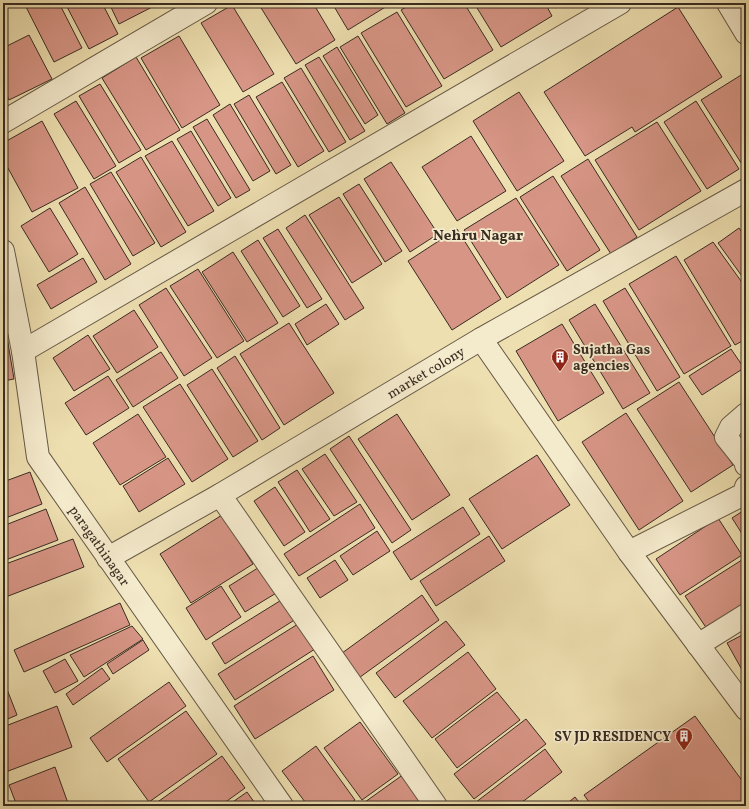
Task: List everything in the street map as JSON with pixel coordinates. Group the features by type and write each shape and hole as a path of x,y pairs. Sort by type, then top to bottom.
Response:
{"street":[{"path":"3,122 206,3"},
{"path":"23,351 620,3"},
{"path":"728,3 746,34"},
{"name":"market colony","path":"108,558 220,495 481,339 746,190"},
{"name":"paragathinagar","path":"3,251 23,351 38,458 282,806"},
{"path":"481,339 629,552 746,708"},
{"path":"746,414 731,427 726,437 746,462 746,466"},
{"path":"629,552 744,494 746,487"},
{"path":"220,495 436,806"},
{"path":"698,644 746,615"}],"building":[{"path":"24,3 59,3 82,48 54,62"},
{"path":"65,3 102,3 118,34 89,49"},
{"path":"109,3 160,3 119,24"},
{"path":"258,3 313,3 335,40 296,64"},
{"path":"332,3 386,3 387,6 348,30"},
{"path":"413,3 464,3 493,50 444,79 401,10"},
{"path":"474,3 545,3 552,16 501,47"},
{"path":"551,3 563,3 555,8"},
{"path":"232,5 274,74 243,92 201,23"},
{"path":"678,7 722,77 635,132 632,127 585,156 544,92"},
{"path":"397,12 442,86 406,107 361,33"},
{"path":"29,35 52,79 9,100 3,87 3,48"},
{"path":"179,36 220,105 182,128 141,58"},
{"path":"358,36 405,113 387,124 340,47"},
{"path":"337,47 378,115 365,124 323,56"},
{"path":"136,57 180,130 146,150 102,78"},
{"path":"319,57 365,131 350,140 305,65"},
{"path":"301,68 346,142 329,152 284,78"},
{"path":"746,72 746,168 745,169 701,100"},
{"path":"282,82 324,151 298,167 256,97"},
{"path":"100,84 141,150 119,163 79,96"},
{"path":"519,92 564,161 517,191 473,121"},
{"path":"249,95 291,165 276,174 234,104"},
{"path":"76,101 116,166 94,179 54,114"},
{"path":"696,101 739,169 707,189 664,122"},
{"path":"230,104 270,171 253,181 213,115"},
{"path":"207,119 250,190 236,198 193,127"},
{"path":"42,121 78,188 32,212 3,159 3,143"},
{"path":"657,122 701,191 639,230 595,160"},
{"path":"191,131 231,198 218,206 177,139"},
{"path":"471,136 506,191 457,221 422,167"},
{"path":"172,141 214,211 188,226 145,156"},
{"path":"141,157 186,232 161,247 116,172"},
{"path":"588,159 637,237 611,254 561,176"},
{"path":"391,162 438,234 410,252 364,179"},
{"path":"111,172 155,243 133,256 90,184"},
{"path":"553,176 600,250 567,271 520,197"},
{"path":"359,184 402,251 385,262 343,194"},
{"path":"85,187 131,264 105,280 59,203"},
{"path":"339,197 382,264 352,283 309,215"},
{"path":"516,198 559,265 507,298 464,230"},
{"path":"50,208 78,254 49,272 21,226"},
{"path":"305,215 364,308 345,320 286,228"},
{"path":"739,228 746,238 746,278 744,279 718,243"},
{"path":"278,229 322,299 307,308 263,238"},
{"path":"457,229 501,299 452,330 408,261"},
{"path":"258,240 300,306 283,317 241,251"},
{"path":"713,242 746,288 746,339 735,345 684,260"},
{"path":"233,252 278,323 247,342 202,272"},
{"path":"676,256 731,346 684,374 629,284"},
{"path":"83,258 97,282 51,309 37,285"},
{"path":"198,269 244,341 217,358 170,286"},
{"path":"166,288 212,358 184,376 139,305"},
{"path":"625,288 680,377 657,391 603,301"},
{"path":"326,304 339,324 307,345 295,324"},
{"path":"595,304 650,393 623,409 569,320"},
{"path":"134,310 158,347 117,373 93,336"},
{"path":"289,323 334,393 284,425 240,354"},
{"name":"Sujatha Gas agencies","path":"562,324 604,393 558,421 516,351"},
{"path":"88,335 110,369 74,391 53,358"},
{"path":"7,337 14,379 3,381 3,338"},
{"path":"731,349 744,368 702,395 689,376"},
{"path":"746,349 746,360 741,352"},
{"path":"161,352 178,378 133,407 116,380"},
{"path":"235,356 280,428 262,440 217,368"},
{"path":"212,369 258,441 233,457 187,385"},
{"path":"108,376 129,408 86,435 65,403"},
{"path":"679,382 733,465 691,492 637,409"},
{"path":"180,384 228,459 192,482 143,407"},
{"path":"626,413 683,501 639,530 582,442"},
{"path":"138,414 166,457 120,485 93,443"},
{"path":"397,414 450,495 412,520 358,439"},
{"path":"349,436 411,530 392,543 330,449"},
{"path":"325,454 357,502 334,516 302,469"},
{"path":"537,455 570,505 502,549 469,499"},
{"path":"168,458 185,484 139,512 123,486"},
{"path":"297,470 330,519 310,532 278,482"},
{"path":"30,472 42,504 3,519 3,482"},
{"path":"275,487 305,532 284,546 254,501"},
{"path":"360,504 375,528 299,576 284,554"},
{"path":"463,507 480,534 411,580 393,552"},
{"path":"46,509 58,540 3,561 3,526"},
{"path":"746,509 746,540 732,518"},
{"path":"222,515 253,564 191,603 160,554"},
{"path":"718,518 742,555 680,595 656,559"},
{"path":"377,531 390,551 353,575 340,556"},
{"path":"489,536 505,561 436,606 420,581"},
{"path":"73,539 84,567 3,598 3,565"},
{"path":"745,558 746,604 707,629 685,596"},
{"path":"335,560 348,580 320,598 307,578"},
{"path":"261,566 278,592 245,612 229,586"},
{"path":"221,586 241,617 206,640 186,608"},
{"path":"422,595 439,620 356,680 338,656"},
{"path":"283,599 296,619 225,664 212,643"},
{"path":"120,603 130,625 24,672 14,650"},
{"path":"446,621 465,645 395,698 376,673"},
{"path":"298,624 315,649 235,700 218,674"},
{"path":"132,626 143,639 84,677 70,655"},
{"path":"746,633 746,677 727,643"},
{"path":"143,640 149,650 113,674 107,664"},
{"path":"468,652 496,689 432,738 403,701"},
{"path":"313,656 334,690 255,739 234,706"},
{"path":"65,659 78,681 55,693 43,671"},
{"path":"102,668 110,679 73,705 66,694"},
{"path":"3,679 17,715 3,721"},
{"path":"169,682 186,706 107,762 90,738"},
{"path":"497,692 520,720 457,768 435,739"},
{"path":"57,706 72,747 3,773 3,727"},
{"path":"186,711 217,754 149,802 118,759"},
{"name":"SV JD RESIDENCY","path":"695,716 746,786 746,806 592,806 584,795"},
{"path":"526,719 546,744 474,799 454,774"},
{"path":"360,722 398,774 362,800 324,748"},
{"path":"316,746 355,800 347,806 308,806 282,771"},
{"path":"545,749 562,772 517,806 471,806"},
{"path":"222,756 245,788 220,806 152,806"},
{"path":"55,767 69,806 17,806 9,785"},
{"path":"404,774 424,802 418,806 368,806 365,802"},
{"path":"247,792 257,806 227,806"},
{"path":"575,797 582,806 564,806"}],"place":[{"name":"Sujatha Gas agencies","path":"560,372"},
{"name":"SV JD RESIDENCY","path":"684,751"}],"district":[{"name":"Nehru Nagar","path":"478,235"}]}
